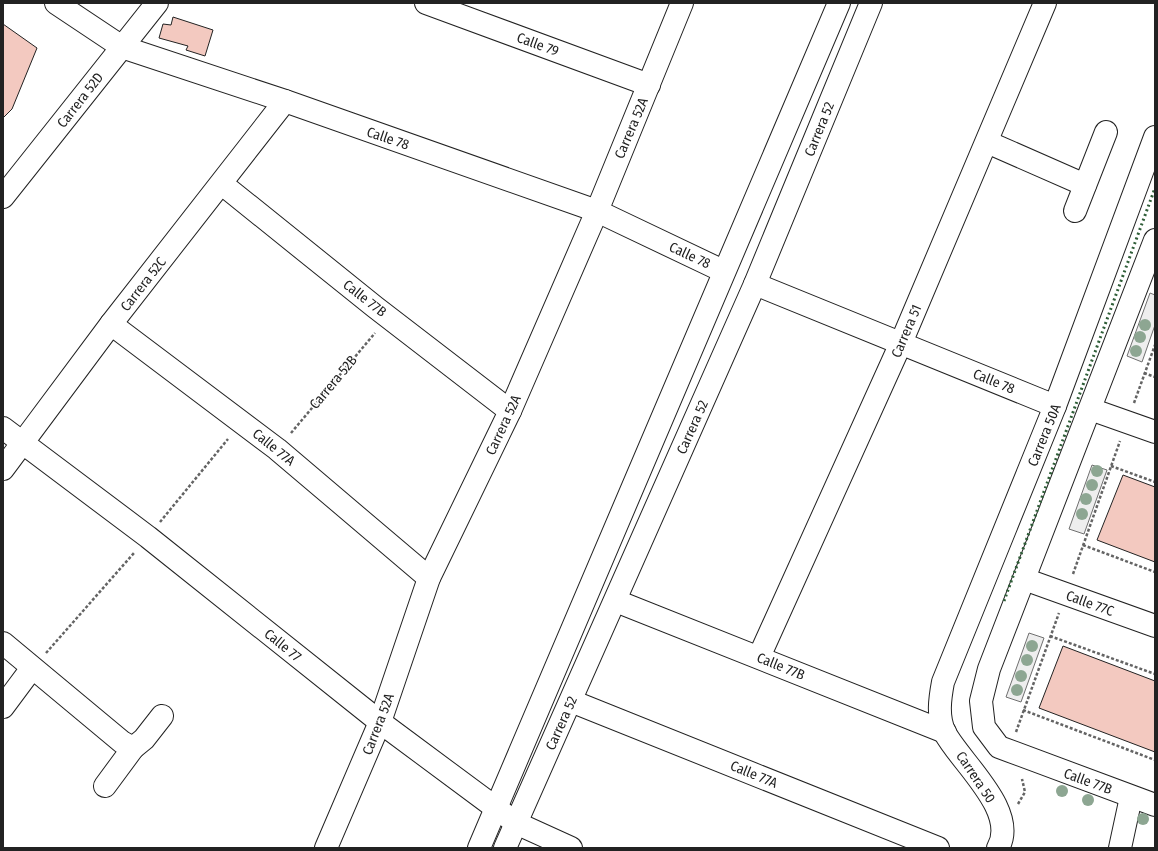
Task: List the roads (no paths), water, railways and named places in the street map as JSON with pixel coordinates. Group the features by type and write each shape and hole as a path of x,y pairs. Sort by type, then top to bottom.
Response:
{"street":[{"name":"Calle 78","path":"56,3 122,47 285,101 597,211 723,271"},
{"name":"Carrera 52D","path":"3,197 157,3"},
{"name":"Calle 79","path":"426,3 649,85"},
{"name":"Carrera 52A","path":"326,848 380,722 429,578 510,411 597,211 682,3"},
{"name":"Carrera 52","path":"479,848 723,271 839,3"},
{"name":"Carrera 52","path":"505,848 616,601 755,284 871,3"},
{"name":"Carrera 51","path":"759,657 901,343 1045,3"},
{"name":"Carrera 52C","path":"3,469 111,324 222,184 285,101"},
{"path":"1075,211 1106,132"},
{"name":"Carrera 50A","path":"945,732 939,706 943,682 1055,406 1155,137"},
{"path":"987,142 1085,185"},
{"name":"Calle 77B","path":"222,184 510,411"},
{"path":"1024,579 1155,240"},
{"name":"Calle 78","path":"755,284 1055,406"},
{"name":"Calle 77A","path":"111,324 277,449 429,578"},
{"path":"1090,409 1155,432"},
{"name":"Calle 77","path":"3,428 148,537 380,722 516,823 571,848"},
{"name":"Calle 77B","path":"1024,579 987,676 981,701 984,727 999,748 1155,805"},
{"name":"Calle 77C","path":"1024,579 1155,626"},
{"name":"Calle 77B","path":"616,601 945,732"},
{"path":"3,643 122,742 133,748"},
{"path":"3,706 32,668"},
{"name":"Calle 77A","path":"571,701 938,848"},
{"path":"105,786 133,748 144,738 162,716"},
{"name":"Carrera 50","path":"945,732 998,808 1000,839"},
{"path":"1120,848 1131,797"}]}
